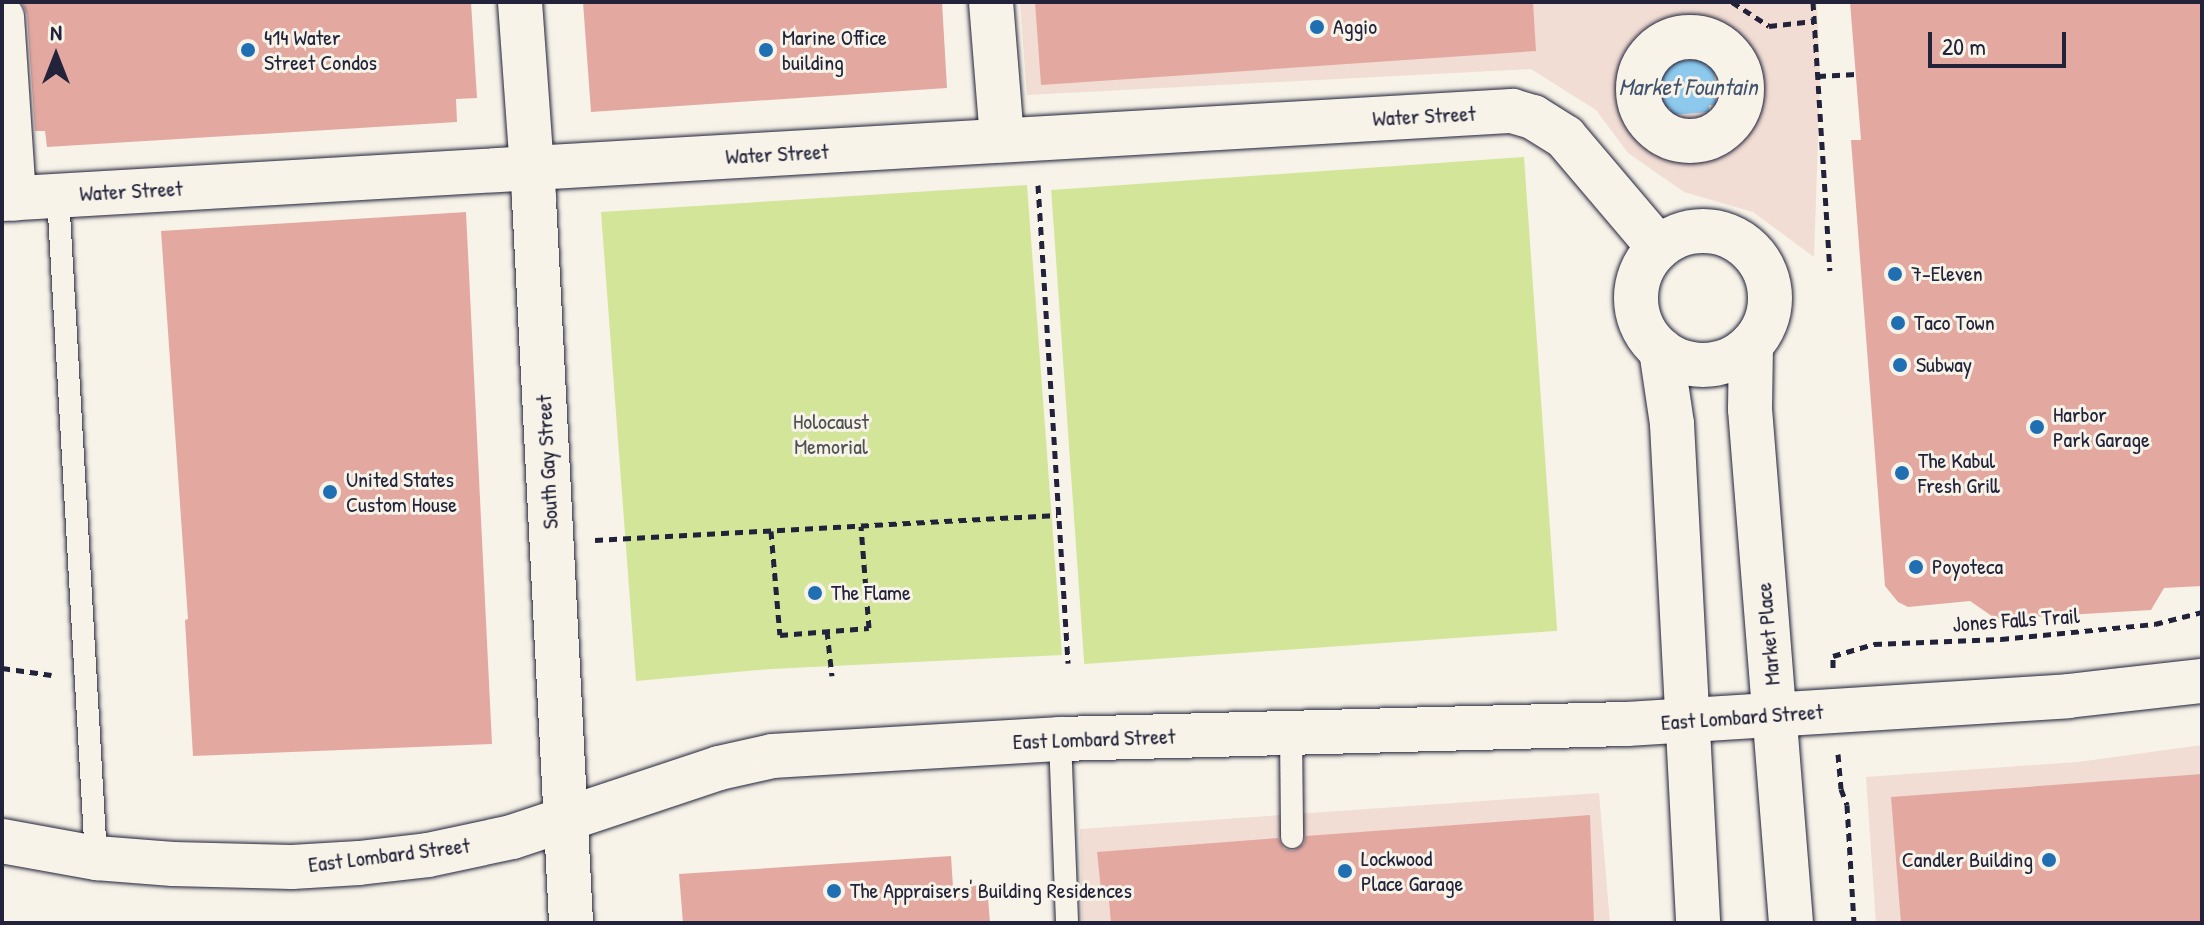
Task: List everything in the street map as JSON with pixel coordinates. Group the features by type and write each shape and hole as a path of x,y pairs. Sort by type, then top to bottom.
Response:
{"street":[{"name":"South Gay Street","path":"520,2 532,168 571,923"},
{"path":"991,2 1018,139"},
{"path":"2,17 8,199"},
{"name":"Water Street","path":"8,199 1512,111 1550,126 1581,155 1659,248"},
{"name":"Market Place","path":"1659,248 1693,232 1712,232 1747,247 1759,261 1770,297 1769,314 1751,345 1750,409 1791,923"},
{"path":"1659,248 1642,272 1636,300 1639,319 1647,336 1678,361 1697,365 1717,364 1736,357 1751,345"},
{"path":"1661,350 1672,424 1698,923"},
{"name":"East Lombard Street","path":"2,841 96,858 227,867 359,863 428,855 566,822 719,768 773,756 1060,739 1688,721 2068,696 2202,681"}],"lane":[{"path":"58,196 96,858"},
{"path":"1291,733 1292,837"},
{"path":"1060,739 1067,923"}],"path":[{"path":"1732,2 1769,26 1814,21"},
{"path":"1813,2 1830,270"},
{"path":"1818,76 1856,74"},
{"path":"1018,139 1057,515 1068,663"},
{"path":"551,542 1057,515"},
{"path":"771,531 780,635 869,628 861,526"},
{"name":"Jones Falls Trail","path":"1833,656 1874,644 2001,639 2155,624 2202,612"},
{"path":"827,631 832,676"},
{"path":"2,668 58,676"},
{"path":"1841,789 1847,805 1854,923"}],"shaded area":[{"path":"1020,2 1817,2 1820,82 1814,257 1753,212 1684,192 1628,153 1596,110 1531,69 1027,95"},
{"name":"Candler Building","path":"2202,745 2202,923 1876,923 1866,777 2078,762"},
{"name":"Lockwood Place Garage","path":"1599,793 1610,923 1082,923 1080,829"}],"green space":[{"path":"1524,157 1557,631 1084,664 1051,190"},
{"name":"Holocaust Memorial","path":"1027,185 1062,655 771,669 636,681 601,212"}],"water":[{"name":"Market Fountain","path":"1706,59 1706,66 1714,65 1716,105 1709,105 1709,112 1671,115 1670,108 1662,108 1659,69 1667,68 1667,62"}],"building":[{"name":"414 Water Street Condos","path":"22,2 471,2 477,98 456,99 457,122 47,147 45,131 35,131 27,15"},
{"name":"Marine Office building","path":"583,2 942,2 947,88 591,112"},
{"path":"1035,2 1533,2 1536,51 1041,85"},
{"name":"Harbor Park Garage","path":"1850,2 2202,2 2202,586 2164,588 2151,610 1996,619 1970,601 1908,607 1898,602 1885,586 1851,140 1861,140"},
{"name":"United States Custom House","path":"466,212 492,744 193,756 185,620 188,619 161,231"},
{"name":"Candler Building","path":"2202,774 2202,923 1901,923 1891,797"},
{"name":"Lockwood Place Garage","path":"1590,815 1594,923 1111,923 1108,890 1101,890 1097,852 1278,838 1284,849 1293,851 1304,844 1306,836"},
{"name":"The Appraisers' Building Residences","path":"951,856 953,887 987,885 990,923 683,923 679,874"}],"place":[{"name":"Aggio","path":"1317,27"},
{"name":"414 Water Street Condos","path":"248,50"},
{"name":"Marine Office building","path":"766,50"},
{"name":"7-Eleven","path":"1895,274"},
{"name":"Taco Town","path":"1898,323"},
{"name":"Subway","path":"1900,365"},
{"name":"Harbor Park Garage","path":"2037,427"},
{"name":"The Kabul Fresh Grill","path":"1902,473"},
{"name":"United States Custom House","path":"330,492"},
{"name":"Poyoteca","path":"1916,567"},
{"name":"The Flame","path":"815,593"},
{"name":"Candler Building","path":"2049,860"},
{"name":"Lockwood Place Garage","path":"1345,871"},
{"name":"The Appraisers' Building Residences","path":"834,891"}]}
